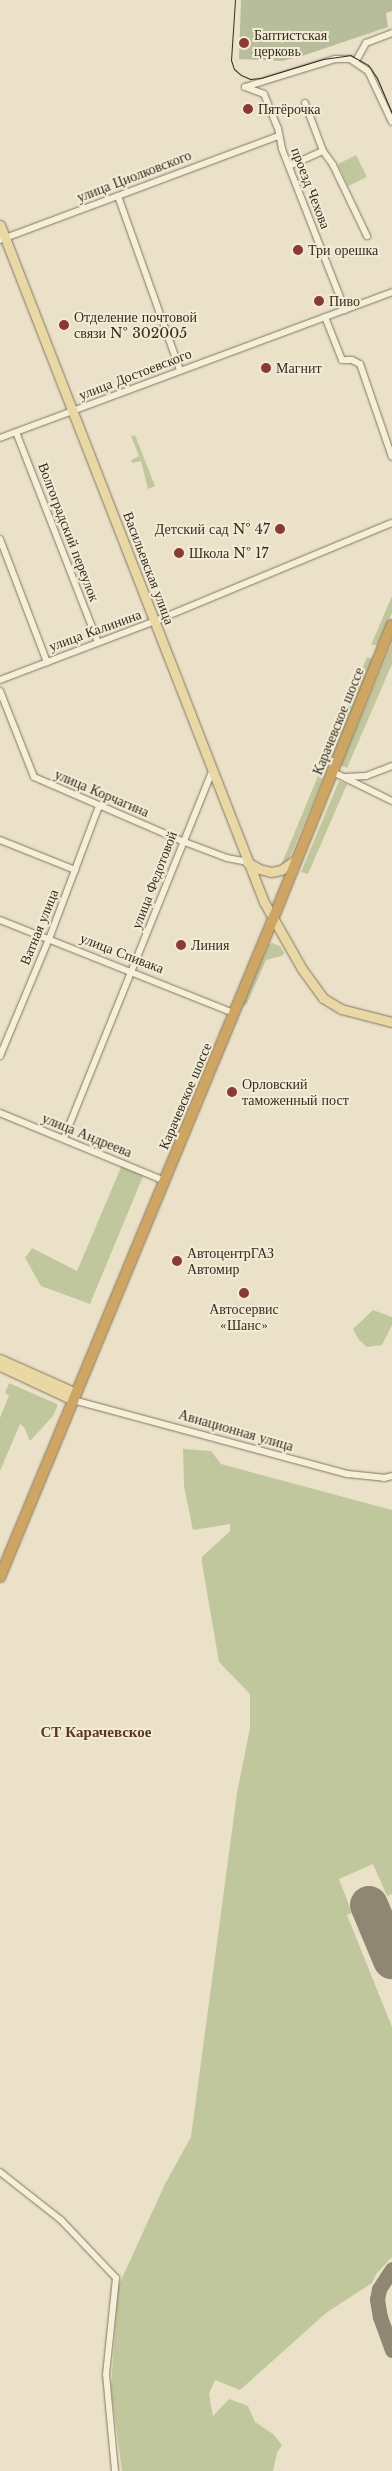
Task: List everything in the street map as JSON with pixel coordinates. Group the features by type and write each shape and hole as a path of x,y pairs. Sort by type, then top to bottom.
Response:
{"highway":[{"name":"Карачевское шоссе","path":"0,1577 298,859 392,625"}],"main road":[{"name":"Васильевская улица","path":"0,225 2,239 155,622 246,862 273,919"},
{"path":"246,862 259,869 271,872 281,870 298,859"},
{"path":"273,919 302,969 323,998 353,1013 392,1022"},
{"path":"0,1358 75,1396"},
{"path":"0,1366 75,1396"}],"street":[{"path":"392,33 366,43 356,61 368,71 374,80 392,122"},
{"name":"проезд Чехова","path":"344,310 289,166 278,136 278,128 264,94 245,87 335,59 356,61"},
{"path":"305,103 323,151 333,165 367,236"},
{"name":"улица Циолковского","path":"2,239 278,136"},
{"path":"289,166 323,151"},
{"path":"118,196 180,370"},
{"name":"улица Достоевского","path":"0,438 392,292"},
{"path":"325,317 342,360 352,360 360,364 392,457"},
{"name":"Волгоградский переулок","path":"16,432 98,642"},
{"name":"улица Калинина","path":"0,680 155,622 392,523"},
{"path":"0,539 47,662"},
{"name":"улица Корчагина","path":"0,692 34,777 182,841 227,858 246,862"},
{"path":"345,777 366,776 392,766"},
{"name":"улица Федотовой","path":"64,1138 182,841 212,771"},
{"path":"332,772 392,801"},
{"name":"Ватная улица","path":"0,1056 49,939 100,806"},
{"path":"0,840 75,870"},
{"name":"улица Спивака","path":"0,920 132,970 234,1013"},
{"name":"улица Андреева","path":"0,1113 165,1181"},
{"name":"Авиационная улица","path":"75,1396 348,1474 384,1478 392,1476"},
{"path":"0,2172 61,2220 116,2278 106,2374 115,2471"}],"green space":[{"path":"241,0 392,0 392,11 386,13 388,27 305,55 282,61 239,59"},
{"path":"356,155 367,177 348,186 338,164"},
{"path":"135,435 155,486 148,489 141,461 132,463 131,460 139,456 131,436"},
{"path":"392,596 392,613 377,645 371,645"},
{"path":"392,643 392,664 347,768 341,765"},
{"path":"367,657 374,659 289,859 280,868"},
{"path":"339,781 347,784 308,874 301,872"},
{"path":"272,943 280,946 284,953 282,956 266,960 247,1004 242,1007 269,944"},
{"path":"122,1165 144,1174 90,1304 41,1286 25,1258 32,1248 77,1271"},
{"path":"373,1310 392,1317 392,1325 382,1345 367,1347 359,1340 353,1329"},
{"path":"9,1383 57,1404 57,1407 53,1416 30,1441 24,1427 20,1424 0,1471 0,1418 9,1395 5,1393"},
{"path":"183,1449 211,1451 221,1464 392,1510 392,1894 387,1896 373,1864 339,1879 352,1913 347,1915 392,2027 392,2257 376,2274 372,2283 326,2313 240,2390 215,2380 209,2394 213,2416 229,2399 248,2406 255,2422 273,2434 282,2445 277,2453 273,2471 122,2471 111,2389 118,2287 165,2184 191,2137 237,1793 250,1728 250,1694 219,1662 202,1563 202,1557 230,1531 230,1524 193,1530 184,1486"}],"taxiway":[{"path":"392,2269 379,2289 377,2299 380,2317 392,2350"}],"runway":[{"path":"369,1905 392,1960"}],"tram line":[{"path":"235,0 231,60 234,69 241,75 250,79 261,78 323,59 350,55 368,65 377,78 392,113"}],"place":[{"name":"Баптистская церковь","path":"244,43"},
{"name":"Пятёрочка","path":"248,109"},
{"name":"Три орешка","path":"298,250"},
{"name":"Пиво","path":"319,301"},
{"name":"Отделение почтовой связи № 302005","path":"64,325"},
{"name":"Магнит","path":"266,368"},
{"name":"Детский сад № 47","path":"280,529"},
{"name":"Школа № 17","path":"179,553"},
{"name":"Линия","path":"181,945"},
{"name":"Орловский таможенный пост","path":"232,1092"},
{"name":"АвтоцентрГАЗ Автомир","path":"177,1261"},
{"name":"Автосервис «Шанс»","path":"244,1293"}],"district":[{"name":"СТ Карачевское","path":"96,1732"}]}
